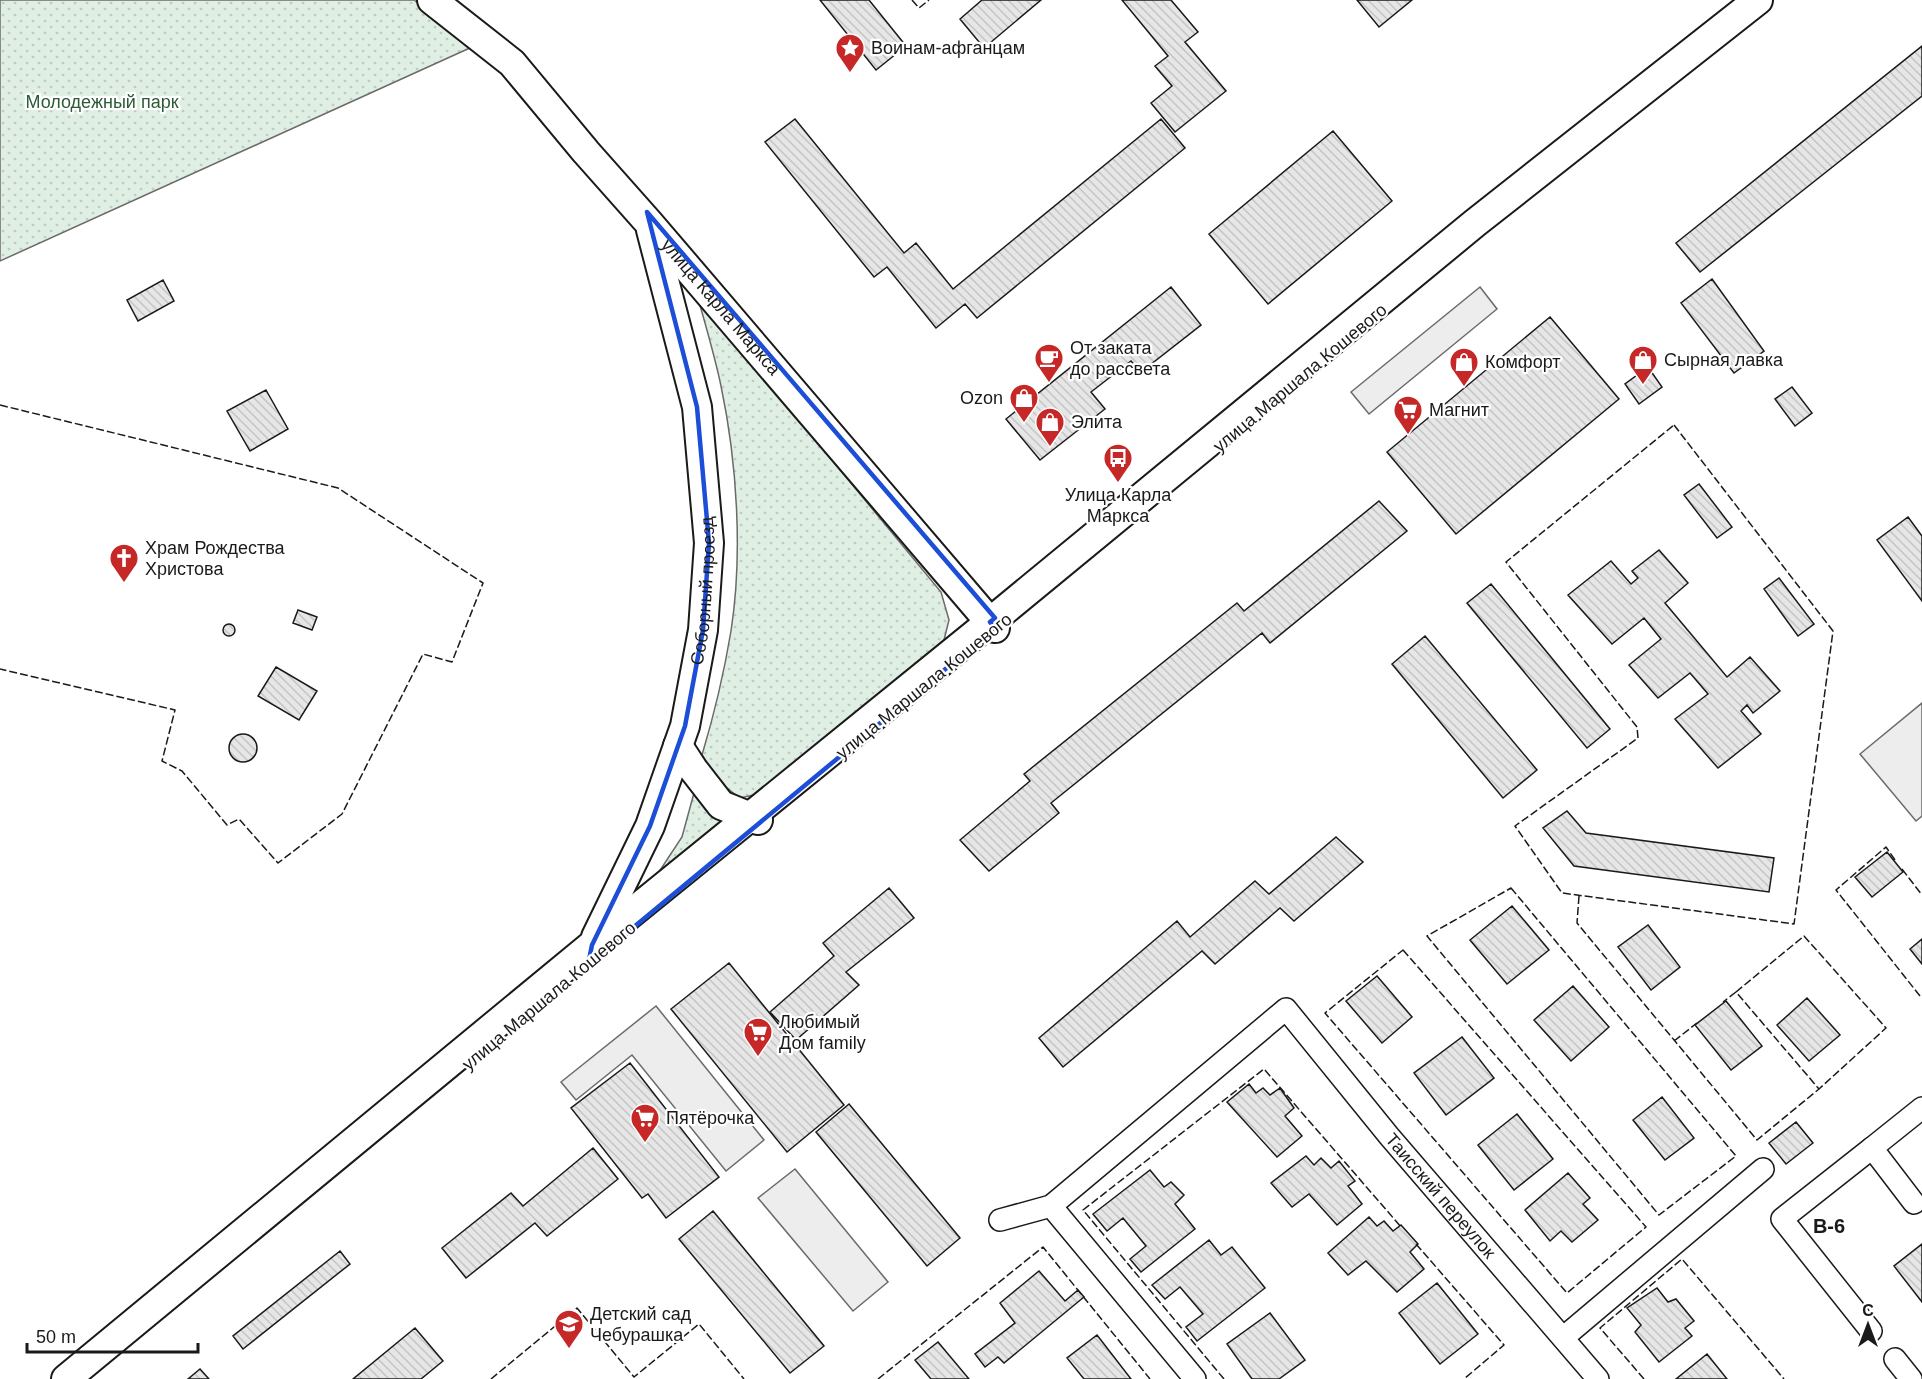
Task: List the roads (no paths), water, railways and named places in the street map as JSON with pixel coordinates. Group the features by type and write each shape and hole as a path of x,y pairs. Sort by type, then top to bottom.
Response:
{"street":[{"name":"улица Карла Маркса","path":"432,0 512,63 586,152 648,218 995,623"},
{"path":"444,0 516,57 648,218"},
{"path":"995,623 1475,223 1758,0"},
{"name":"улица Маршала Кошевого","path":"81,1379 252,1231 329,1176 754,818 995,623 1183,476 1480,228 1772,0"},
{"name":"Соборный проезд","path":"590,955 650,826 685,726 703,630 710,543 697,407 648,218"},
{"path":"678,746 721,805 754,818"},
{"path":"66,1379 590,955"},
{"name":"Таисский переулок","path":"1051,1206 1286,1009 1389,1136 1598,1379"},
{"path":"1871,1331 1782,1219 1922,1108"},
{"path":"1872,1148 1914,1203"},
{"path":"1563,1337 1763,1169"},
{"path":"1000,1220 1051,1206 1195,1379"},
{"path":"1895,1359 1911,1379"}],"place":[{"name":"Воинам-афганцам","path":"850,74"},
{"name":"От заката до рассвета","path":"1049,384"},
{"name":"Сырная лавка","path":"1643,386"},
{"name":"Комфорт","path":"1464,388"},
{"name":"Ozon","path":"1024,424"},
{"name":"Магнит","path":"1408,436"},
{"name":"Элита","path":"1050,448"},
{"name":"Улица Карла Маркса","path":"1118,484"},
{"name":"Храм Рождества Христова","path":"124,584"},
{"name":"Любимый Дом family","path":"758,1058"},
{"name":"Пятёрочка","path":"645,1144"},
{"name":"Детский сад Чебурашка","path":"569,1350"}],"district":[{"name":"В-6","path":"1829,1226"}],"park label":[{"name":"Молодежный парк","path":"102,102"}]}
